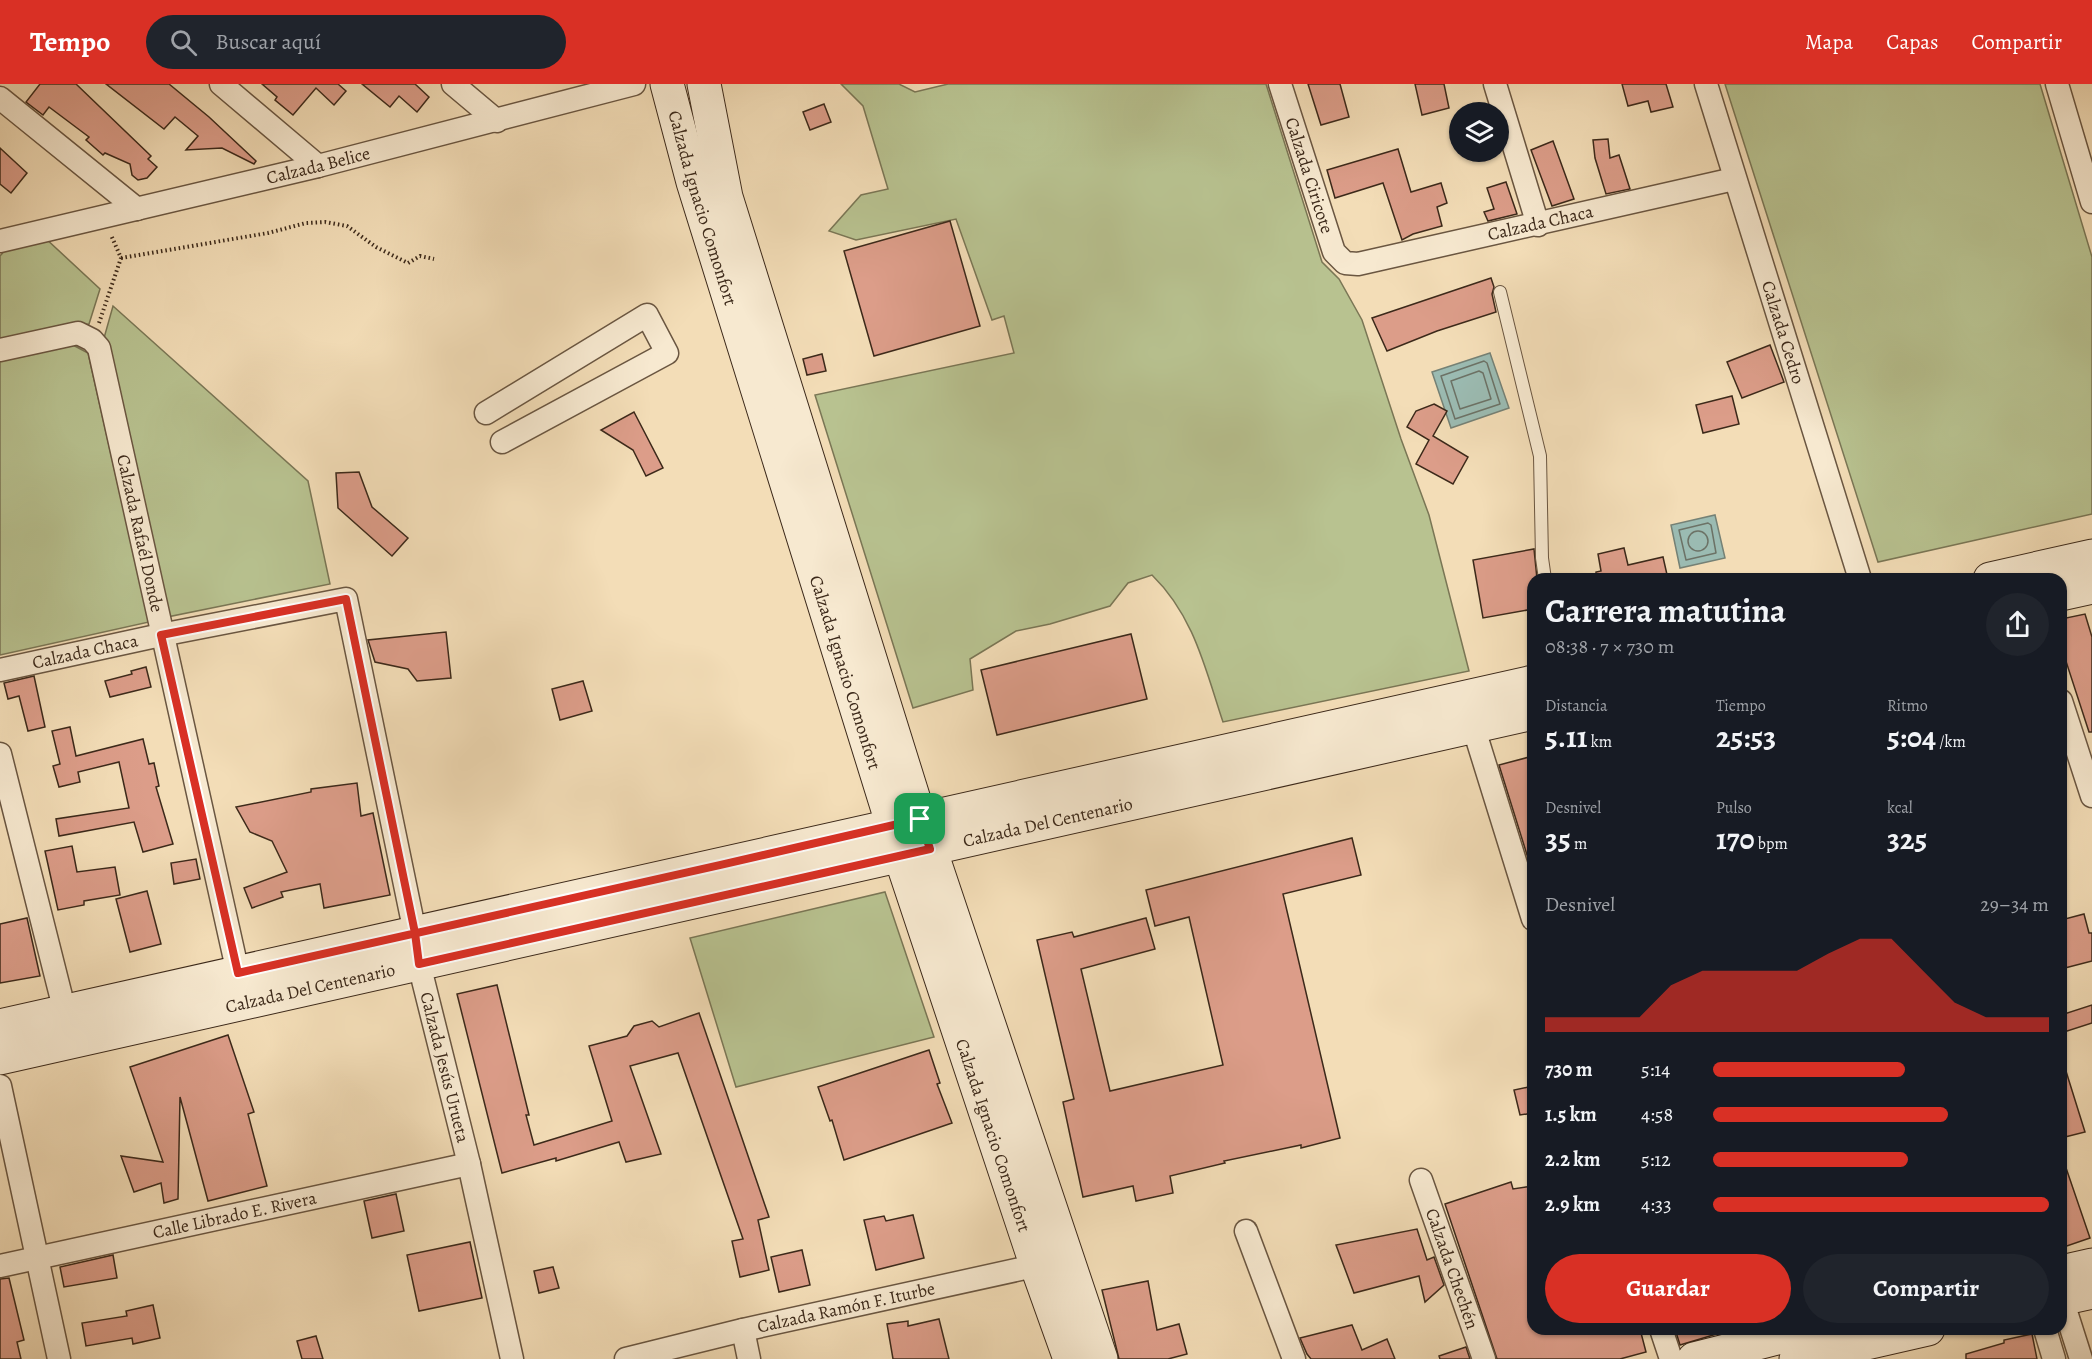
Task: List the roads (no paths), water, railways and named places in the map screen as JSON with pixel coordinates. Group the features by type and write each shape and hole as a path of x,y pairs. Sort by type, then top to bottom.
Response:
{"main road":[{"name":"Calzada Ignacio Comonfort","path":"667,84 693,183 1052,1263 1070,1359"},
{"name":"Calzada Ignacio Comonfort","path":"704,84 726,196 911,837"},
{"path":"2017,573 2092,556"},
{"path":"2067,593 2092,587"},
{"name":"Calzada Del Centenario","path":"0,1058 417,948 911,837 1527,683"},
{"name":"Calzada Del Centenario","path":"911,837 1527,714"},
{"name":"Calzada Del Centenario","path":"0,1026 238,973 417,948"},
{"name":"Calzada Ignacio Comonfort","path":"1052,1263 1101,1359"},
{"path":"2067,1291 2092,1264"},
{"path":"1694,1359 1789,1335"},
{"path":"1796,1359 1862,1352 1911,1335"}],"street":[{"path":"221,84 318,166"},
{"path":"453,84 496,121"},
{"name":"Calzada Belice","path":"0,241 318,166 634,84"},
{"name":"Calzada Ciricote","path":"1280,84 1334,252 1345,263"},
{"path":"1495,84 1538,225"},
{"name":"Calzada Cedro","path":"1706,84 1858,573"},
{"path":"2056,84 2092,202"},
{"path":"0,98 137,210"},
{"name":"Calzada Chaca","path":"1345,263 1358,264 1734,179"},
{"path":"486,413 647,315 667,353 502,442"},
{"name":"Calzada Rafaél Donde","path":"0,350 78,333 92,340 99,348 238,973"},
{"name":"Calzada Chaca","path":"0,670 161,635 346,599"},
{"name":"Calzada Jesús Urueta","path":"346,599 417,948 469,1164 512,1359"},
{"path":"2067,719 2092,796"},
{"path":"1473,726 1527,900"},
{"path":"0,754 64,1012"},
{"path":"0,1086 59,1359"},
{"name":"Calle Librado E. Rivera","path":"0,1266 469,1164"},
{"name":"Calzada Chechén","path":"1420,1180 1484,1359"},
{"path":"1246,1231 1294,1359"},
{"name":"Calzada Ramón F. Iturbe","path":"626,1359 743,1330 1052,1263"},
{"path":"2067,1291 2081,1359"},
{"path":"743,1330 749,1359"},
{"path":"1663,1335 1671,1359"},
{"path":"2047,1335 2054,1359"}],"lane":[{"path":"1500,292 1540,456 1544,573"}],"water":[{"path":"1490,353 1509,408 1451,428 1432,372"},
{"path":"1715,515 1725,558 1680,568 1671,525"}]}
